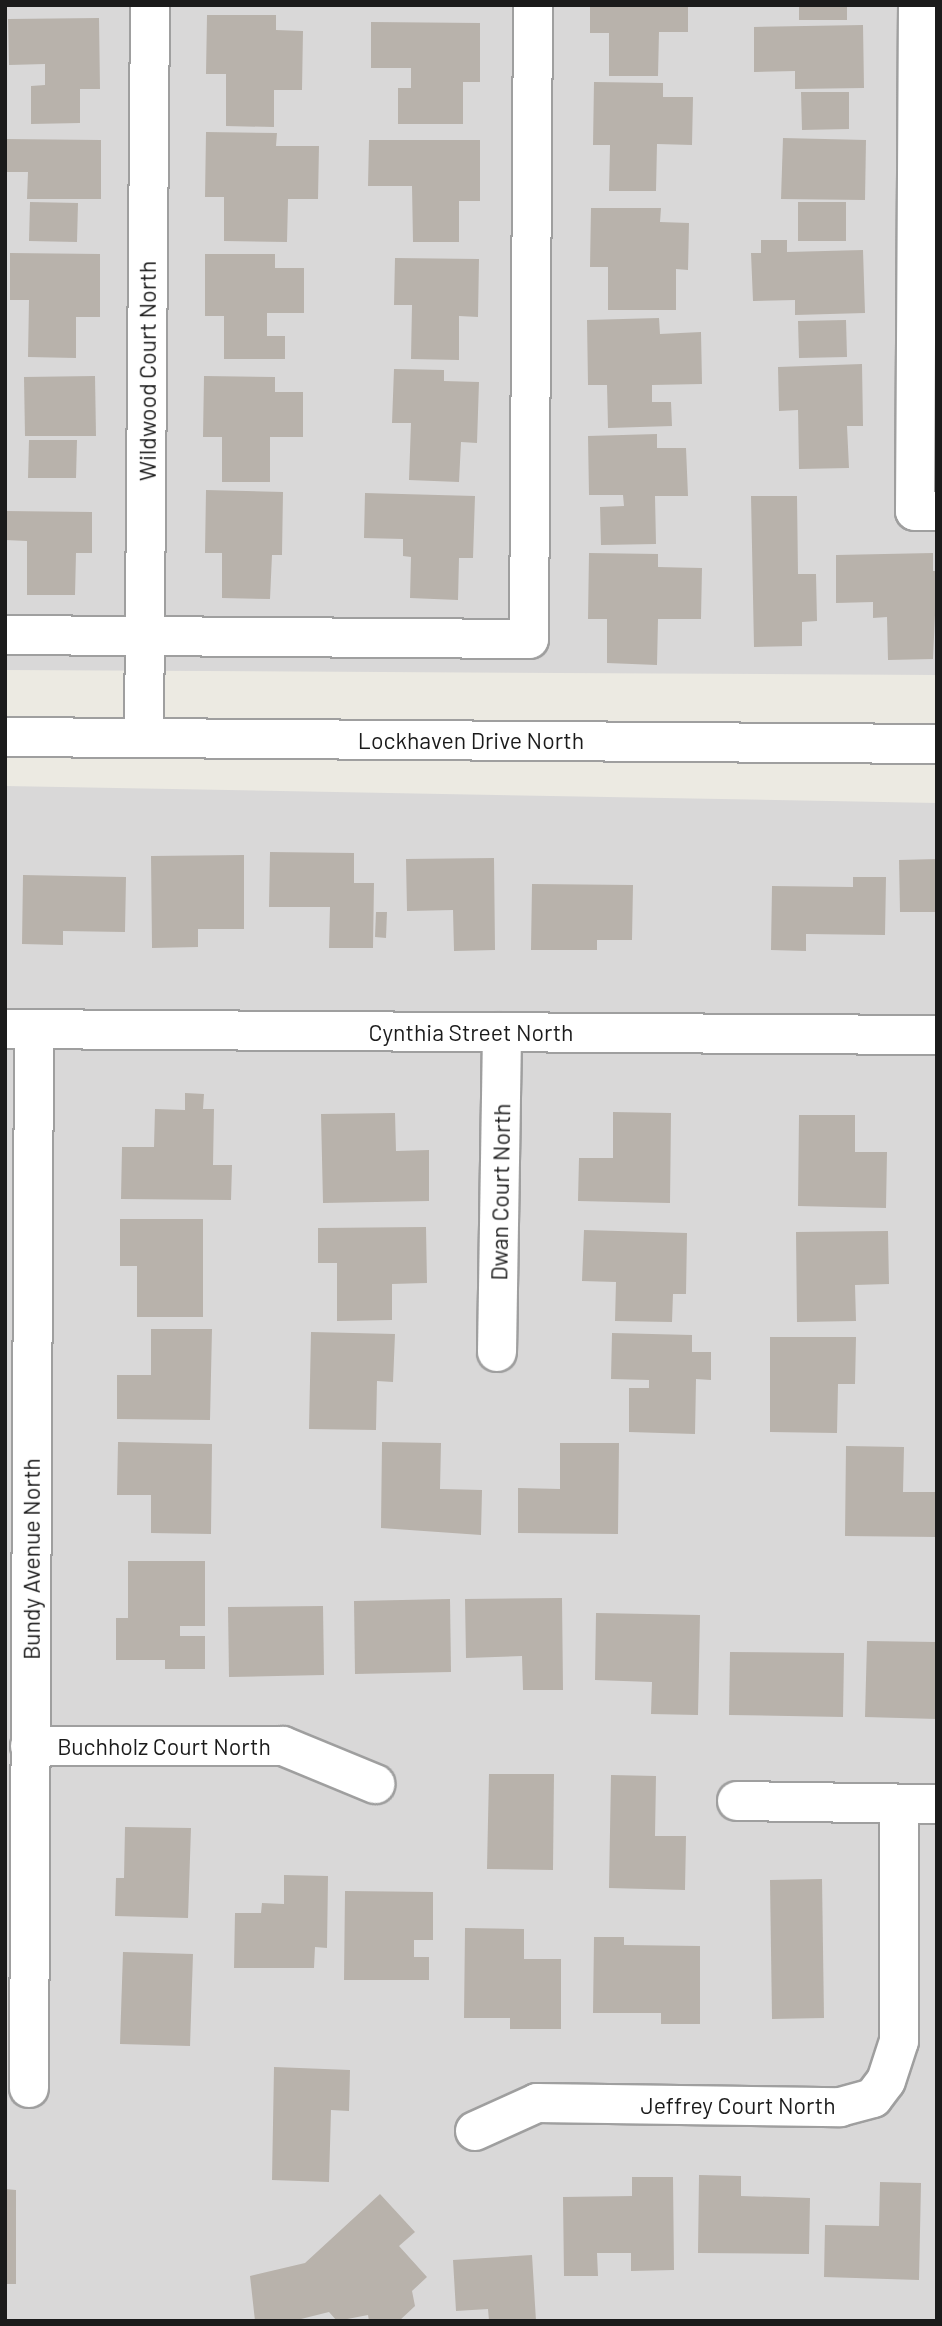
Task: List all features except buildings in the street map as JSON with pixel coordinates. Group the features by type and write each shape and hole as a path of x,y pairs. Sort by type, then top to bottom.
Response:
{"street":[{"name":"Wildwood Court North","path":"145,737 150,5"},
{"path":"5,635 529,639 533,5"},
{"path":"918,5 915,511 937,511"},
{"name":"Lockhaven Drive North","path":"5,737 937,744"},
{"name":"Cynthia Street North","path":"20,1029 937,1035"},
{"name":"Bundy Avenue North","path":"20,1029 30,1746 18,1790 29,2088"},
{"name":"Dwan Court North","path":"497,1353 502,1032"},
{"name":"Buchholz Court North","path":"30,1746 283,1746 375,1784"},
{"path":"737,1801 937,1804"},
{"name":"Jeffrey Court North","path":"475,2131 537,2103 840,2107 873,2098 886,2081 899,2041 899,1804"}],"shaded area":[{"path":"5,5 937,5 937,675 5,670"},
{"path":"5,786 937,803 937,2321 5,2321"}]}
